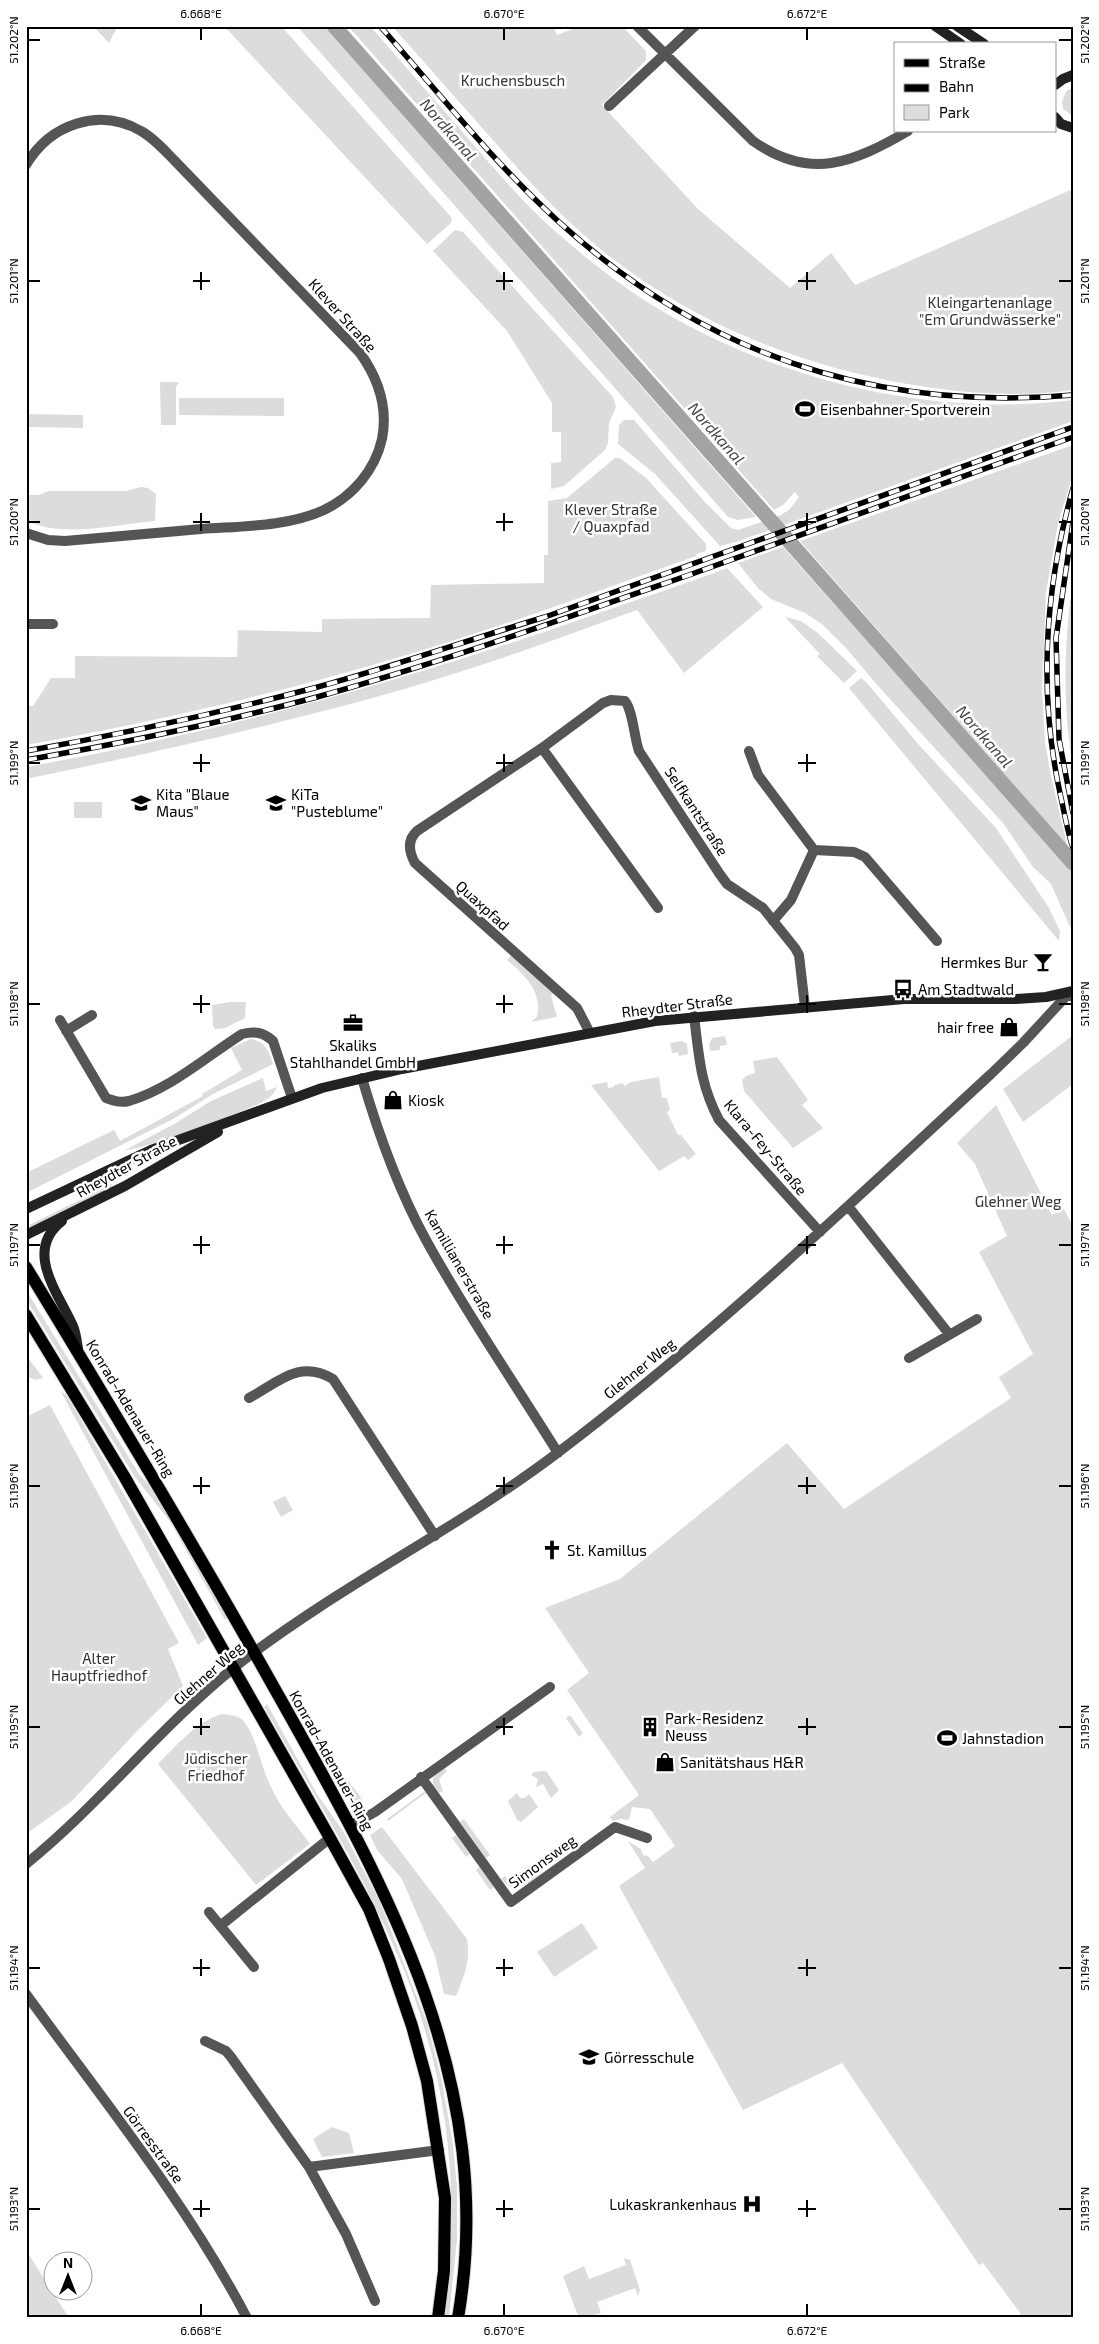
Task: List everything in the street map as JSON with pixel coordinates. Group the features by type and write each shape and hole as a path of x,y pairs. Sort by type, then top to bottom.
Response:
{"main road":[{"path":"935,26 958,42"},
{"path":"957,26 981,42"},
{"path":"1056,83 1073,75"},
{"path":"1056,118 1061,124 1073,128"},
{"name":"Rheydter Straße","path":"26,1209 151,1150 238,1120 292,1098 362,1078 590,1033 694,1016 904,999 1015,999 1072,993"},
{"name":"Rheydter Straße","path":"26,1236 125,1186 238,1120"},
{"path":"71,1214 59,1223 52,1233 44,1258 51,1283 74,1329 80,1355"},
{"name":"Konrad-Adenauer-Ring","path":"26,1267 149,1469 254,1652 371,1864 411,1953 432,2010 450,2075 461,2143 465,2193 463,2278 458,2318"},
{"path":"26,1315 124,1476 369,1909 389,1959 412,2026 427,2081 439,2150 445,2198 445,2238 444,2271 438,2318"}],"street":[{"path":"637,26 664,55 753,141 770,153 784,159 817,163 856,158 906,132"},
{"path":"609,106 695,26"},
{"name":"Klever Straße","path":"26,165 32,155 49,137 74,124 104,120 117,121 143,132 176,161 360,353 376,379 383,404 384,421 379,450 362,480 336,503 312,515 280,522 65,541 48,540 26,533"},
{"path":"26,624 52,624"},
{"name":"Selfkantstraße","path":"462,802 542,748 603,703 611,700 624,701 631,714 634,736 640,751 726,884 763,908 799,955 805,1007"},
{"path":"542,748 658,908"},
{"path":"749,751 758,775 814,850"},
{"name":"Quaxpfad","path":"462,802 414,834 410,841 410,853 415,863 577,1008 590,1033"},
{"path":"773,921 791,900 814,850"},
{"path":"814,850 854,852 865,857 936,941"},
{"name":"Glehner Weg","path":"26,1864 234,1668 254,1652 337,1597 435,1536 558,1453 719,1322 820,1232 1023,1043 1072,993"},
{"path":"66,1031 92,1015"},
{"name":"Klara-Fey-Straße","path":"694,1016 703,1084 719,1120 820,1232"},
{"path":"60,1020 106,1098 116,1102 128,1101 164,1084 242,1034 258,1032 266,1035 273,1041 279,1053 292,1098"},
{"name":"Kamillianerstraße","path":"362,1078 395,1175 425,1238 469,1313 558,1453"},
{"path":"848,1206 949,1334"},
{"path":"910,1358 976,1319"},
{"path":"249,1398 292,1374 303,1370 321,1372 333,1380 435,1536"},
{"path":"350,1826 375,1812 550,1687"},
{"name":"Simonsweg","path":"422,1777 511,1902 614,1827 647,1838"},
{"path":"220,1926 330,1838"},
{"path":"209,1912 254,1967"},
{"name":"Görresstraße","path":"26,1994 194,2225 221,2268 247,2318"},
{"path":"205,2041 226,2051 231,2057 309,2167 346,2234 375,2301"},
{"path":"309,2167 439,2150"}],"green space":[{"path":"93,26 118,26 109,43"},
{"path":"224,26 281,26 452,218 451,223 427,244"},
{"path":"297,26 324,26 756,517 738,520 728,517"},
{"path":"348,26 370,26 503,178 556,232 622,285 681,322 733,347 787,368 843,385 901,396 958,403 1016,404 1073,400 1073,421 736,542 720,546 655,474 618,444 619,425 624,420 634,420 703,500 731,528 738,530 779,516 789,510 799,497 795,492 783,505 774,510"},
{"name":"Kleingartenanlage \"Em Grundwässerke\"","path":"392,26 553,26 557,35 581,26 622,26 646,51 646,60 602,105 698,209 790,288 831,253 855,285 1073,189 1073,390 1031,394 969,392 907,384 862,375 817,363 773,348 730,330 689,309 649,285 612,258 565,218 523,174"},
{"path":"1073,88 1073,116 1063,109 1062,102 1066,91"},
{"path":"455,230 463,232 613,397 616,407 609,423 608,443 605,450 564,486 551,489 551,463 561,462 561,432 552,432 552,403 507,331 433,251"},
{"path":"160,382 179,382 176,387 176,425 161,425"},
{"path":"179,398 284,398 284,416 179,415"},
{"path":"26,414 83,415 83,428 26,427"},
{"path":"1073,445 1073,474 1058,524 1046,592 1042,690 1045,742 1067,845 800,541"},
{"name":"Klever Straße / Quaxpfad","path":"615,458 620,458 646,478 706,544 706,551 525,617 358,669 193,711 26,745 26,706 33,706 51,678 75,678 75,656 237,657 238,630 322,632 322,619 430,618 431,585 544,583 544,555 548,555 548,501 567,498"},
{"path":"141,487 148,488 156,494 155,521 89,529 55,529 40,526 26,520 26,495 39,495 49,491 126,491"},
{"path":"783,547 1073,871 1073,934 1051,884 1033,867 1003,823 846,648 822,624 805,613 771,599 758,588 738,563"},
{"path":"727,568 763,607 684,673 637,610 490,662 401,690 214,738 26,779 26,767 172,737 316,702 387,682 529,637"},
{"path":"1073,580 1073,766 1067,720 1066,650"},
{"path":"785,617 801,621 819,634 857,671 844,683 817,656 820,654"},
{"path":"861,678 919,745 996,828 1049,908 1060,931 1059,941 849,688"},
{"path":"74,802 102,802 102,818 74,818"},
{"path":"511,955 554,992 551,996 557,1017 531,1022 537,1017 538,1008 535,992 520,971 507,960"},
{"path":"246,1002 245,1018 225,1028 215,1029 213,1026 212,1005"},
{"path":"1073,1035 1073,1084 1023,1122 1003,1089"},
{"path":"725,1036 727,1045 720,1046 720,1050 710,1051 709,1044 712,1038"},
{"path":"251,1039 260,1042 266,1048 273,1064 213,1094 173,1119 26,1193 26,1173 114,1130 120,1141 203,1096 202,1094 242,1070 231,1048"},
{"path":"682,1041 687,1044 688,1054 679,1056 678,1052 672,1053 670,1043"},
{"path":"777,1057 808,1100 802,1105 823,1128 793,1148 744,1091 742,1080 746,1076 755,1073 753,1061"},
{"path":"659,1077 662,1098 667,1098 670,1110 667,1112 678,1135 681,1135 696,1154 688,1160 684,1156 659,1171 591,1085 607,1082 608,1088 623,1083 624,1086 631,1082"},
{"path":"263,1078 266,1091 277,1087 268,1099 193,1130 150,1145 125,1150 176,1123 211,1101"},
{"name":"Jahnstadion","path":"996,1105 1052,1215 1064,1209 1073,1227 1073,2318 1017,2318 1021,2314 983,2263 979,2265 842,2063 743,2110 619,1886 645,1868 628,1841 641,1849 643,1855 648,1856 653,1862 675,1846 650,1809 632,1807 629,1820 613,1821 610,1817 639,1795 567,1690 589,1673 545,1608 620,1579 787,1443 844,1509 1011,1398 999,1377 1033,1354 979,1252 1007,1236 975,1164 957,1143"},
{"path":"112,1184 113,1187 31,1228 29,1225"},
{"path":"26,1290 139,1474 158,1495 228,1617 225,1620 171,1523 135,1477 26,1299"},
{"path":"26,1355 43,1378 35,1380 26,1376"},
{"path":"61,1392 66,1394 207,1638 198,1645"},
{"name":"Alter Hauptfriedhof","path":"50,1405 179,1643 168,1649 183,1686 137,1731 72,1801 26,1834 26,1417"},
{"path":"285,1496 293,1510 281,1517 273,1502"},
{"path":"267,1704 317,1794 343,1831 380,1902 427,2023 442,2081 453,2145 457,2188 457,2239 449,2318 444,2318 449,2272 451,2179 439,2088 429,2044 415,1999 384,1924 334,1829 264,1707"},
{"name":"Jüdischer Friedhof","path":"221,1714 231,1715 243,1720 252,1736 275,1795 310,1844 256,1885 158,1764 179,1742 195,1729"},
{"path":"570,1715 583,1733 579,1737 566,1718"},
{"path":"326,1755 329,1756 363,1800 354,1805"},
{"path":"444,1767 447,1771 439,1779 443,1791 439,1793 433,1785 433,1778"},
{"path":"546,1771 559,1790 551,1798 543,1784 536,1787 538,1779 531,1775 534,1772"},
{"path":"424,1792 426,1793 388,1821 387,1819"},
{"path":"517,1793 520,1798 525,1798 529,1794 538,1807 521,1822 517,1820 508,1801"},
{"path":"464,1819 490,1855 486,1858 460,1822"},
{"path":"382,1827 467,1939 467,1961 456,1996 444,1994 435,1956 402,1879 377,1850 370,1835"},
{"path":"456,1835 470,1854 466,1857 452,1838"},
{"path":"479,1867 494,1887 490,1890 476,1870"},
{"path":"539,1868 542,1872 532,1881 522,1886 512,1887 501,1879 505,1876 509,1880 522,1880"},
{"path":"582,1923 598,1948 554,1977 537,1952"},
{"path":"332,2127 349,2133 354,2153 322,2157 313,2139"},
{"path":"26,2250 42,2275 42,2302 59,2302 69,2318 26,2318"},
{"path":"624,2258 630,2260 640,2290 638,2296 635,2288 597,2302 601,2313 581,2318 577,2313 563,2276 584,2266 589,2279 626,2265"}],"waterway":[{"name":"Nordkanal","path":"334,26 1073,863"}],"railway":[{"path":"380,26 467,127 535,199 559,222 615,268 673,308 734,340 797,365 863,383 931,394 1001,398 1073,395"},
{"path":"26,751 135,730 243,706 343,680 545,617 1073,427"},
{"path":"26,760 209,724 317,697 411,669 689,575 1073,437"},
{"path":"1073,488 1056,564 1051,602 1047,678 1053,755 1073,848"},
{"path":"1073,522 1056,638 1059,739 1073,813"}],"place":[{"name":"Eisenbahner-Sportverein","path":"805,409"},
{"name":"Kita \"Blaue Maus\"","path":"141,803"},
{"name":"KiTa \"Pusteblume\"","path":"276,803"},
{"name":"Hermkes Bur","path":"1043,962"},
{"name":"Am Stadtwald","path":"903,989"},
{"name":"Skaliks Stahlhandel GmbH","path":"353,1023"},
{"name":"hair free","path":"1009,1027"},
{"name":"Kiosk","path":"393,1100"},
{"name":"St. Kamillus","path":"552,1550"},
{"name":"Park-Residenz Neuss","path":"650,1727"},
{"name":"Jahnstadion","path":"947,1738"},
{"name":"Sanitätshaus H&R","path":"665,1762"},
{"name":"Görresschule","path":"589,2057"},
{"name":"Lukaskrankenhaus","path":"752,2204"}],"park label":[{"name":"Kruchensbusch","path":"513,80"}]}
